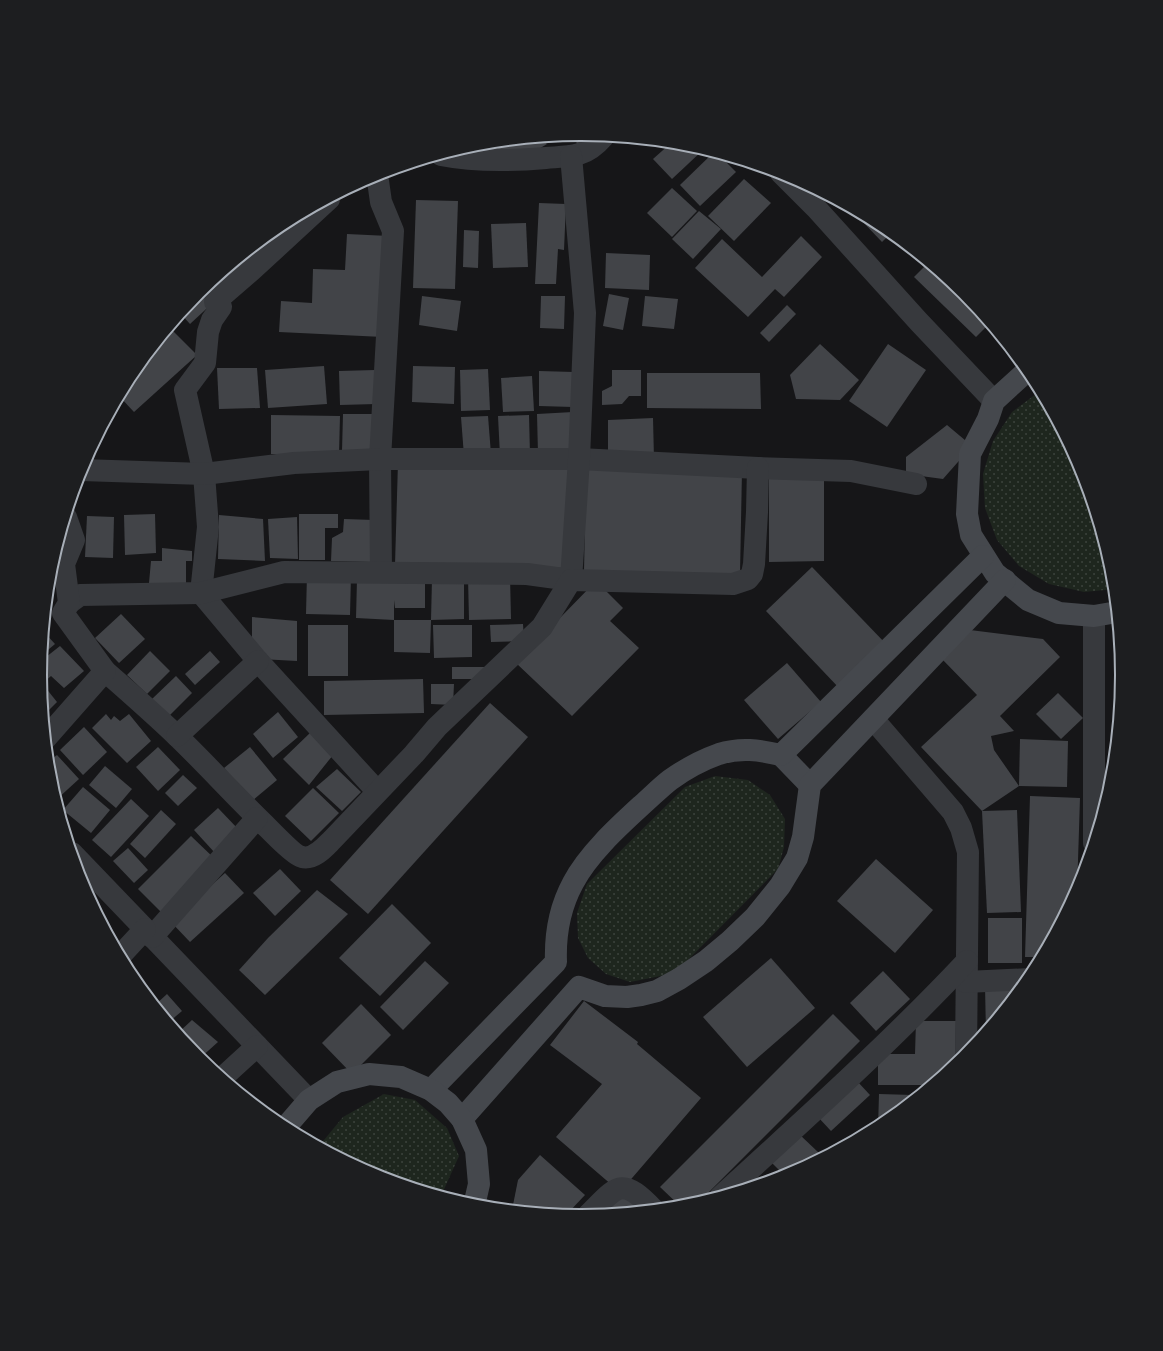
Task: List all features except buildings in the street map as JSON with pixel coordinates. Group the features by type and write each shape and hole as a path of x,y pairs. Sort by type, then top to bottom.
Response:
{"street":[{"path":"453,157 514,161 571,156 586,151 599,141"},
{"path":"571,156 585,313 579,459 571,580 542,627 437,727 414,754 322,850 313,856 304,858 300,857 258,818 178,736 105,671 63,613 69,603 80,595 201,593 284,572 527,574 571,580 733,584 748,579 752,574 757,512 758,468"},
{"path":"378,182 381,202 393,232 380,459 381,572"},
{"path":"793,185 816,208 994,402"},
{"path":"313,213 215,302 221,307 212,320 208,332 205,363 185,390 204,474 208,527 201,593 258,661 377,792"},
{"path":"1023,375 994,402 988,419 970,454 967,514 971,535 995,573 1028,600 1059,613 1094,616 1112,613"},
{"path":"88,470 204,474 294,463 380,459 579,459 851,471 916,484"},
{"path":"69,525 74,540 64,564 69,603"},
{"path":"781,755 983,556"},
{"path":"810,785 781,755 754,750 739,750 712,757 670,780 621,824 602,844 573,882 557,932 555,946 556,962 579,987 605,996 627,997 657,991 706,961 730,941 755,917 776,891 797,858 803,837 810,785 1005,580"},
{"path":"1094,616 1094,827"},
{"path":"178,736 258,661"},
{"path":"51,733 105,671"},
{"path":"873,719 953,812 961,828 968,852 966,1046"},
{"path":"125,952 149,933 258,818"},
{"path":"81,862 309,1100"},
{"path":"431,1090 556,962"},
{"path":"728,1190 833,1094 935,994 966,971 1022,978"},
{"path":"462,1119 579,987"},
{"path":"226,1074 258,1046"},
{"path":"290,1123 309,1100 337,1082 369,1074 401,1077 431,1090 448,1102 462,1119 476,1150 479,1184 475,1200"},
{"path":"593,1210 611,1192 620,1187 628,1188 640,1195 649,1205"}],"shaded area":[{"path":"1036,394 1061,439 1088,504 1098,537 1109,590 1084,592 1049,584 1019,566 997,540 985,508 983,474 993,441 1012,412"},
{"path":"715,776 748,780 770,795 785,819 784,847 778,869 682,966 666,975 630,982 606,974 588,958 578,938 577,913 587,884 685,787"},
{"path":"384,1094 415,1100 447,1128 459,1156 443,1192 410,1182 377,1169 345,1155 322,1142 343,1117"}]}
